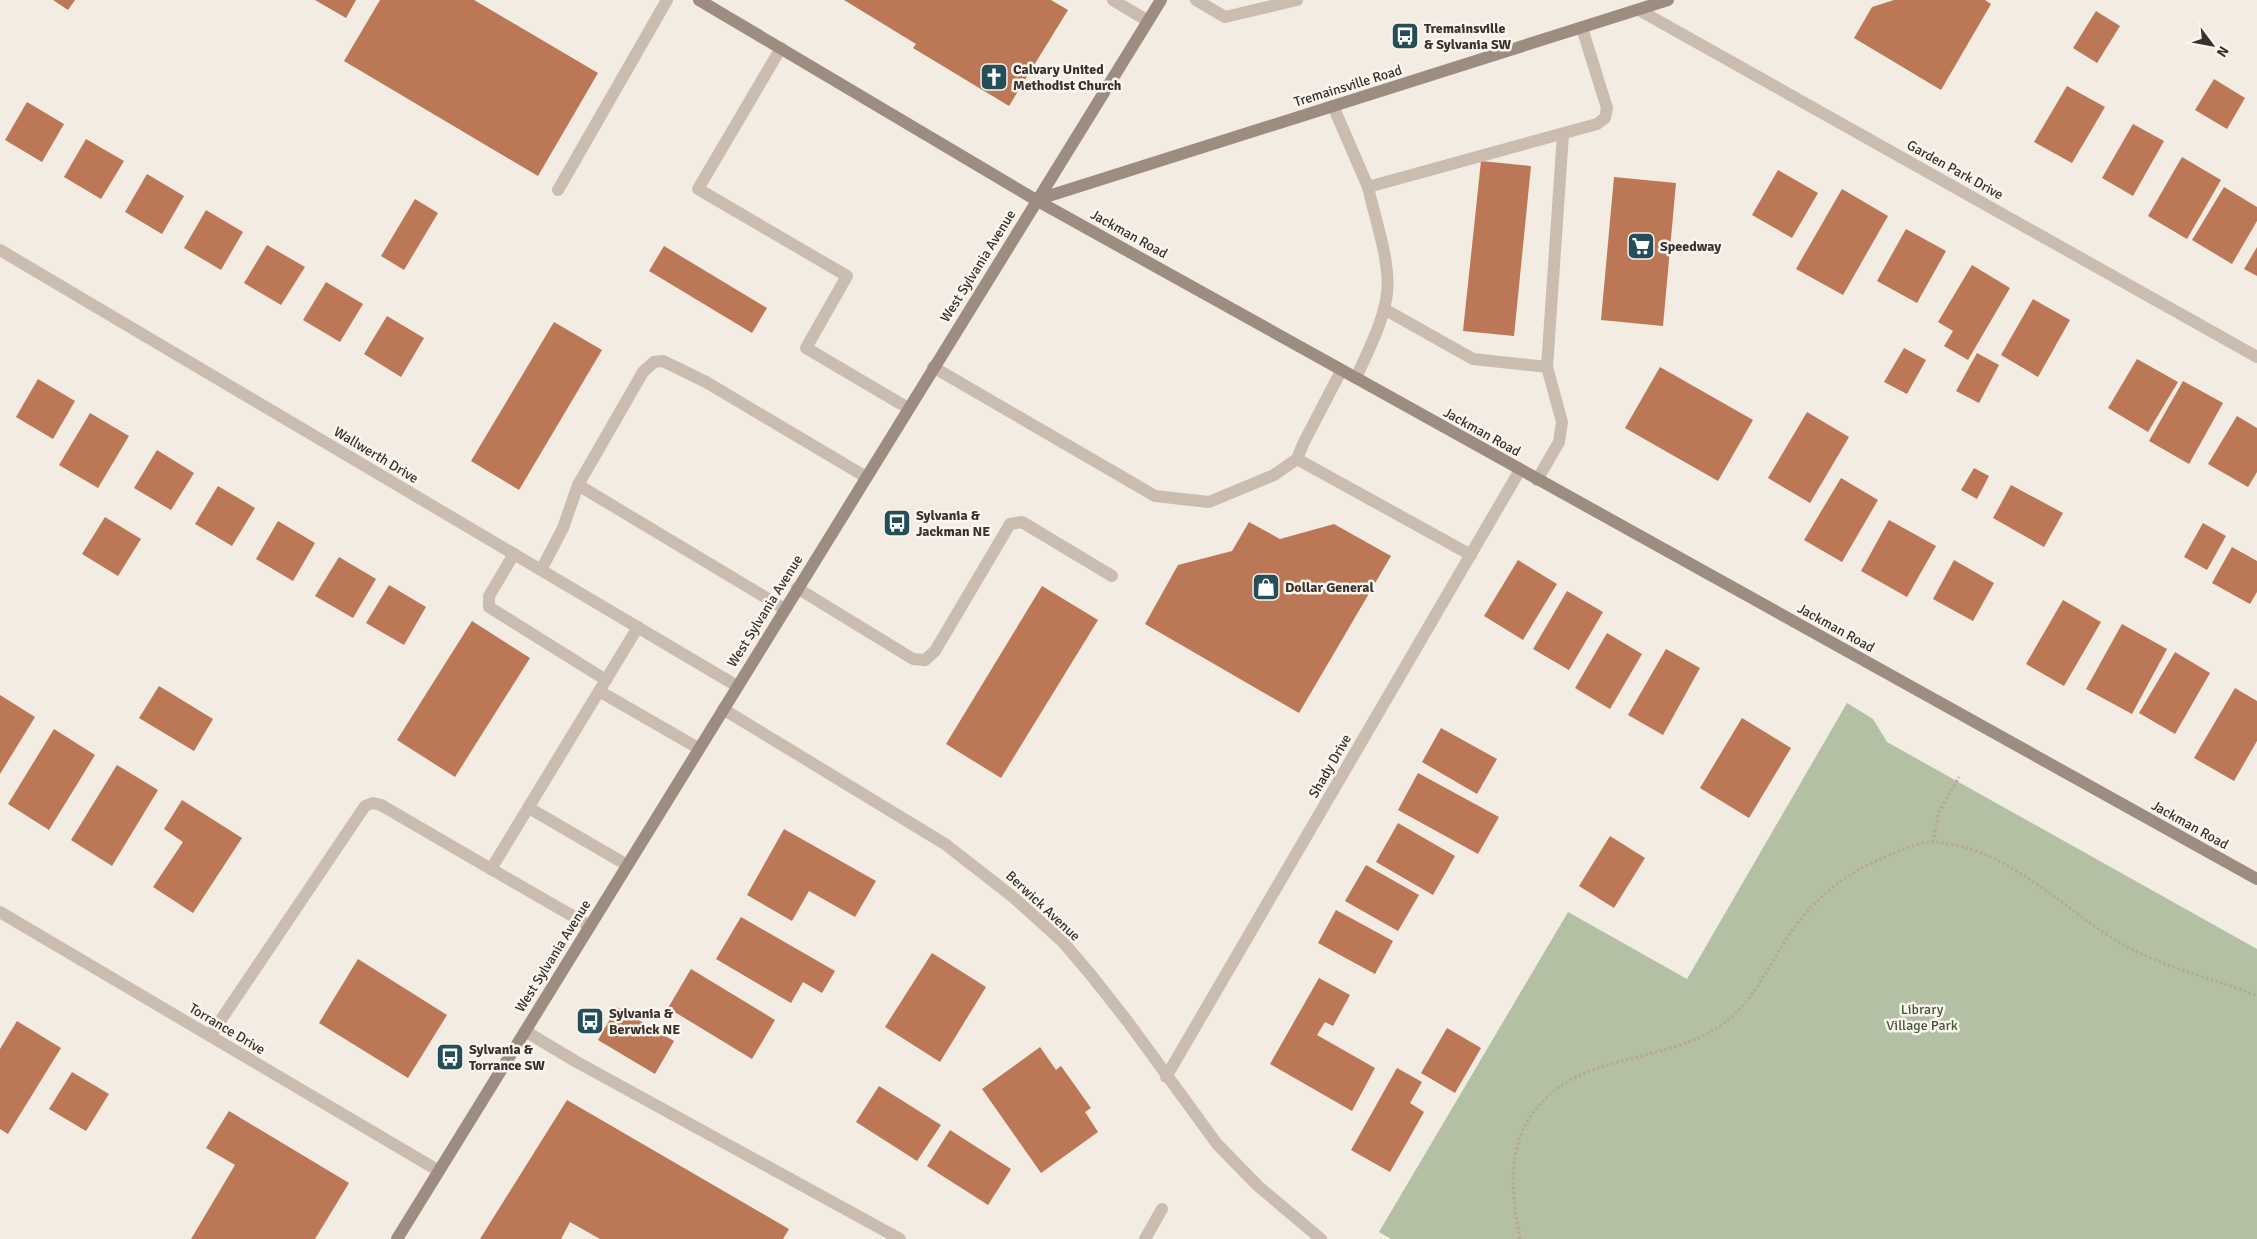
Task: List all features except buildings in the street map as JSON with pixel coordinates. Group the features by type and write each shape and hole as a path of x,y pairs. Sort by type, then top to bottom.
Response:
{"street":[{"path":"558,190 667,0"},
{"name":"Jackman Road","path":"699,0 1036,200 2257,879"},
{"path":"1113,0 1148,21"},
{"name":"West Sylvania Avenue","path":"397,1239 698,748 1161,0"},
{"path":"1196,0 1225,16 1297,0"},
{"name":"Tremainsville Road","path":"1036,200 1668,0"},
{"name":"Garden Park Drive","path":"1639,10 2257,356"},
{"path":"1368,187 1597,124 1605,118 1607,108 1582,28"},
{"path":"781,48 698,189 847,276 806,348 908,408"},
{"path":"1332,106 1368,187 1387,270 1387,298 1384,309 1356,378"},
{"path":"1537,480 1559,442 1562,422 1547,367 1563,134"},
{"name":"Wallwerth Drive","path":"0,250 737,686"},
{"path":"1384,309 1473,359 1547,367"},
{"path":"541,570 563,528 578,485 643,372 654,362 663,361 706,382 866,477"},
{"path":"933,367 1156,496 1209,502 1274,475 1297,459 1341,370"},
{"path":"1297,459 1471,555"},
{"name":"Shady Drive","path":"1166,1076 1520,470"},
{"path":"578,485 785,609"},
{"path":"797,588 913,659 925,660 935,651 1010,524 1022,522 1112,576"},
{"path":"514,554 489,596 489,607 603,686 698,748"},
{"path":"491,869 638,627"},
{"name":"Berwick Avenue","path":"723,709 945,844 1006,891 1063,942 1128,1022 1216,1144 1258,1186 1321,1239"},
{"path":"210,1036 365,806 373,802 590,926"},
{"path":"529,808 627,865"},
{"name":"Torrance Drive","path":"0,912 439,1171"},
{"path":"525,1031 575,1061 900,1239"},
{"path":"1145,1239 1162,1209"}],"path":[{"path":"1933,842 1939,812 1959,777"},
{"path":"1520,1239 1512,1182 1515,1151 1522,1130 1541,1102 1566,1082 1591,1069 1702,1037 1721,1024 1751,996 1797,924 1832,887 1868,864 1904,849 1933,842 1978,852 2011,868 2110,936 2150,958 2257,996"}],"green space":[{"name":"Library Village Park","path":"1847,703 1873,719 1887,742 2257,949 2257,1239 1391,1239 1379,1232 1568,912 1687,979"}],"place":[{"name":"Tremainsville & Sylvania SW","path":"1405,36"},
{"name":"Calvary United Methodist Church","path":"994,77"},
{"name":"Speedway","path":"1641,246"},
{"name":"Sylvania & Jackman NE","path":"897,523"},
{"name":"Dollar General","path":"1266,587"},
{"name":"Sylvania & Berwick NE","path":"590,1021"},
{"name":"Sylvania & Torrance SW","path":"450,1057"}]}
